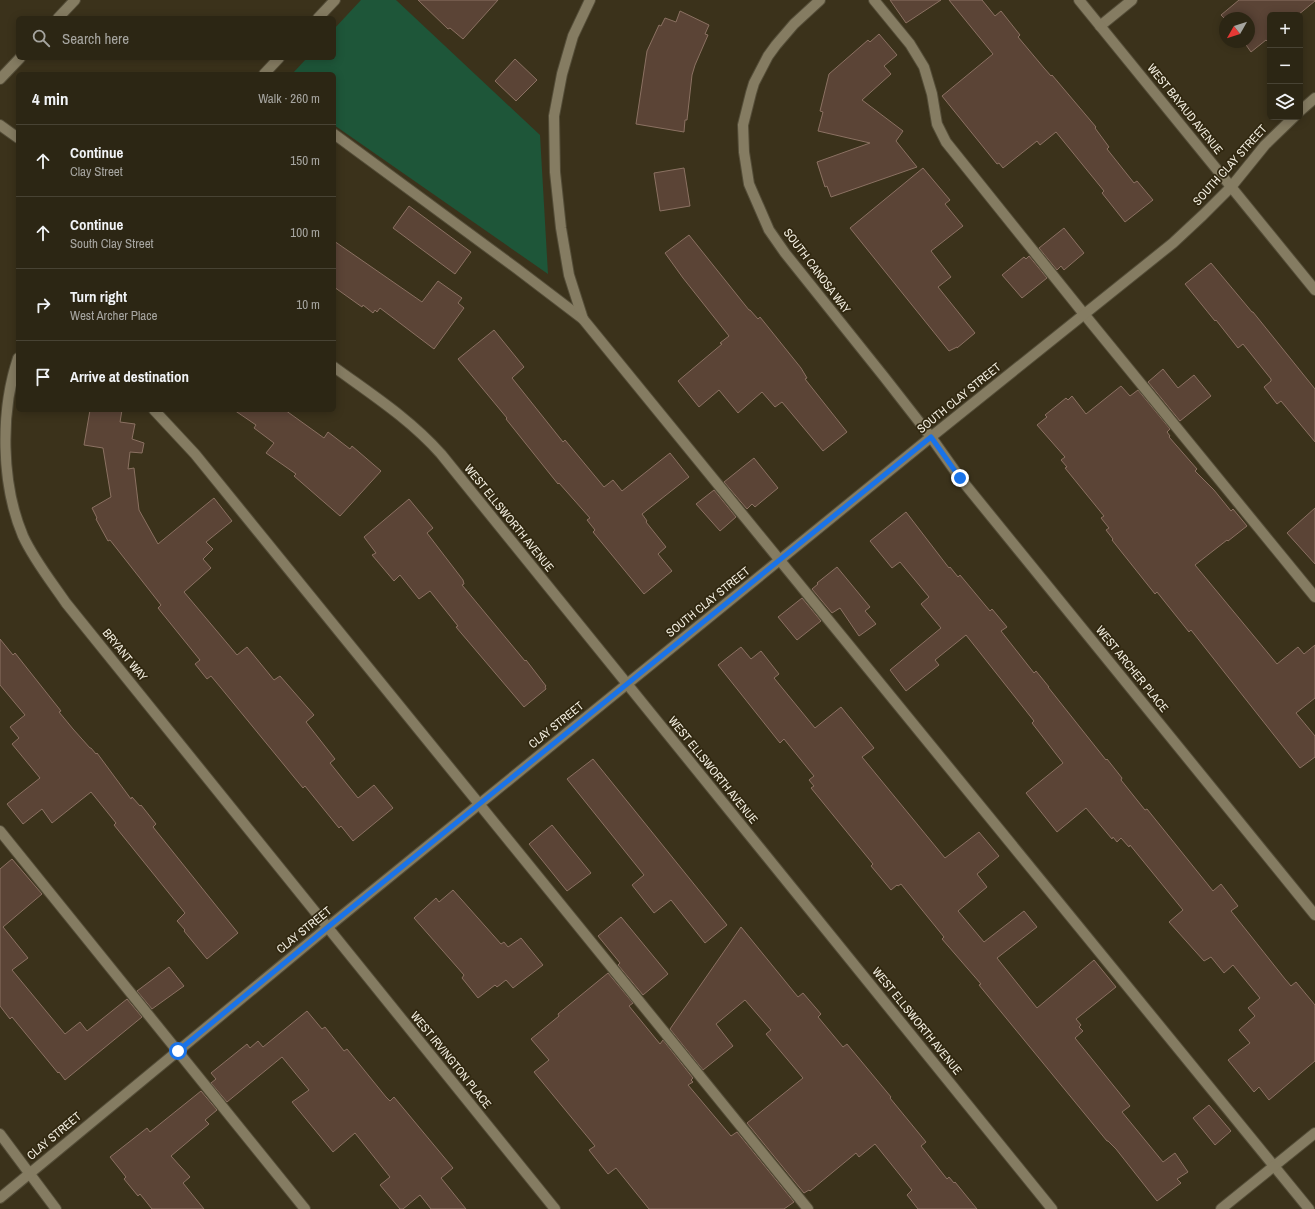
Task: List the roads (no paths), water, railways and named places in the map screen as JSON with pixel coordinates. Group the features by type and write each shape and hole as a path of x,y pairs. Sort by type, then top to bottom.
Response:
{"street":[{"path":"60,16 75,0"},
{"path":"320,16 335,0"},
{"path":"583,319 569,275 561,228 555,172 554,116 562,74 572,42 590,0"},
{"name":"SOUTH CANOSA WAY","path":"820,0 794,24 776,45 768,56 753,88 744,125 744,152 749,184 769,230 785,253 931,437"},
{"path":"874,0 910,44 924,67 932,94 937,124 946,142 1315,597"},
{"name":"WEST BAYAUD AVENUE","path":"1080,0 1315,290"},
{"path":"1100,26 1132,0"},
{"path":"0,79 18,60"},
{"path":"266,72 277,60"},
{"path":"1303,108 1315,98"},
{"name":"SOUTH CLAY STREET","path":"627,684 1173,243 1231,187 1265,146 1291,120"},
{"path":"0,125 16,137"},
{"path":"336,135 583,319 1309,1209"},
{"name":"BRYANT WAY","path":"16,363 6,397 4,434 5,468 13,506 23,536 40,566 66,602 328,927"},
{"name":"WEST ELLSWORTH AVENUE","path":"336,368 412,424 426,437 1052,1209"},
{"path":"156,412 195,454 808,1209"},
{"name":"WEST ARCHER PLACE","path":"931,437 960,478 1315,915"},
{"name":"CLAY STREET","path":"0,1198 328,927 627,684"},
{"path":"0,831 305,1209"},
{"name":"WEST IRVINGTON PLACE","path":"328,927 555,1209"},
{"path":"1221,1209 1315,1133"},
{"path":"0,1134 56,1209"}]}
